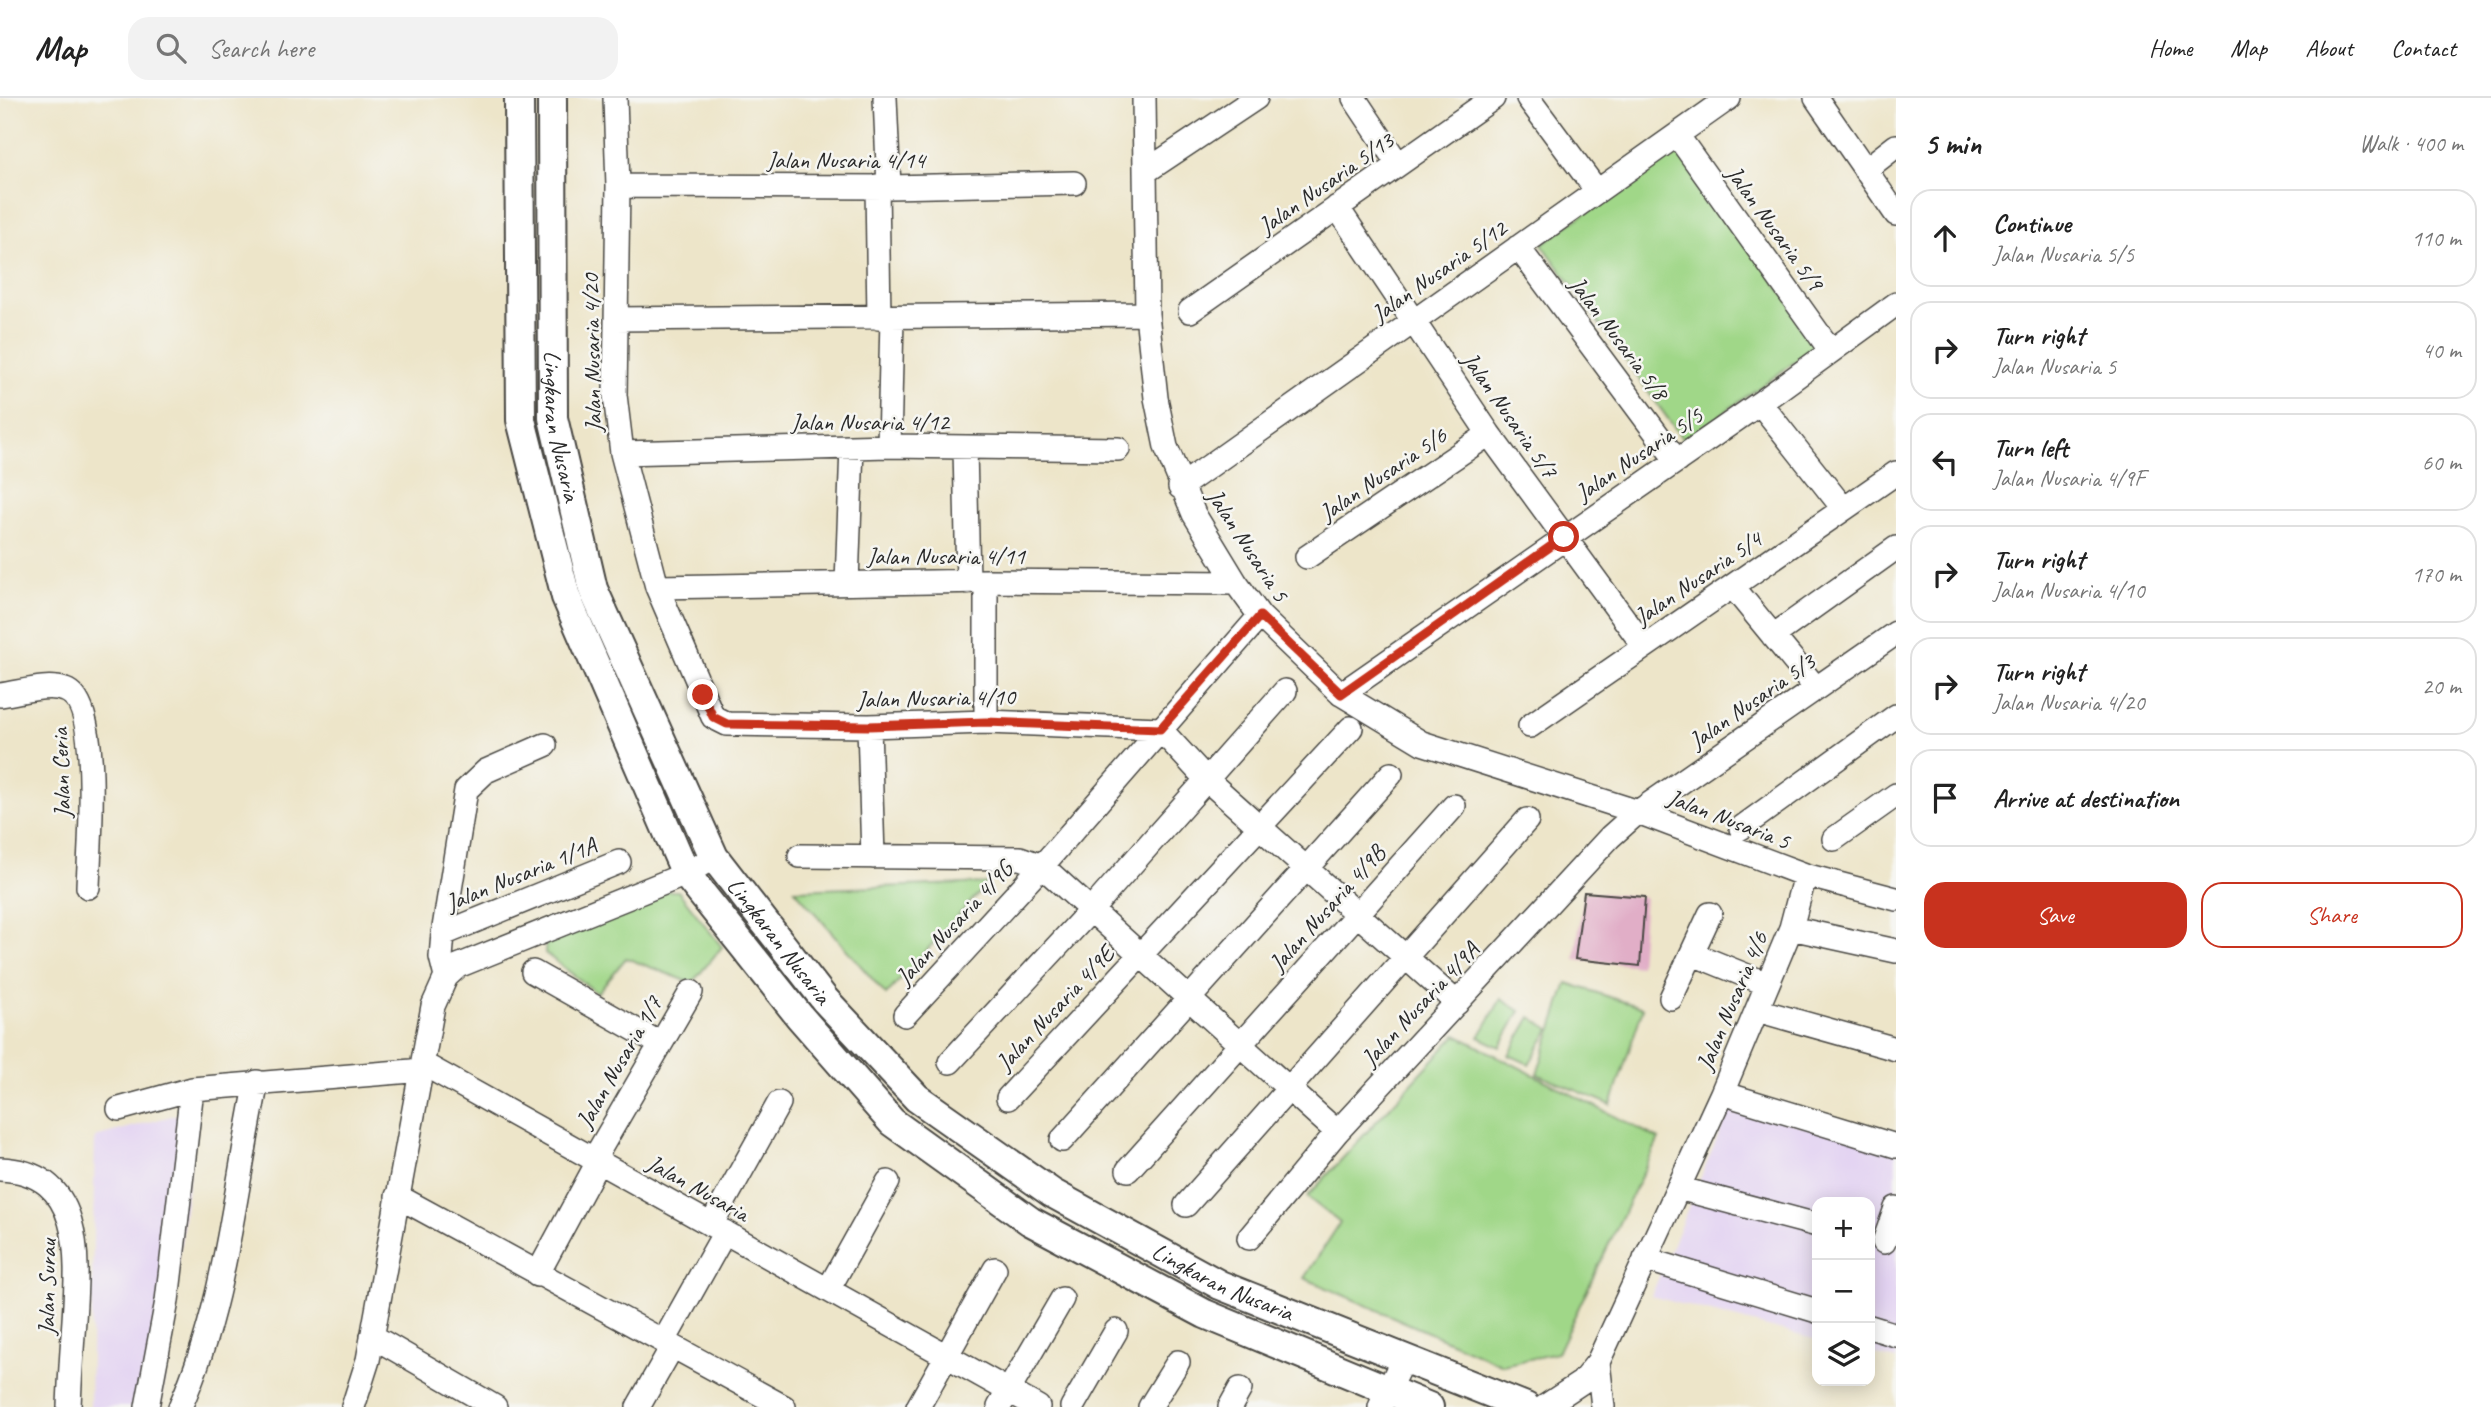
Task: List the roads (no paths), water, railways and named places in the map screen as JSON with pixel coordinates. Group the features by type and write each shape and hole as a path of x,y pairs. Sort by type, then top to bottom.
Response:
{"main road":[{"name":"Lingkaran Nusaria","path":"519,98 521,420 566,597 686,874 800,1017 892,1122 1030,1221 1205,1314 1384,1399 1429,1407"},
{"name":"Lingkaran Nusaria","path":"552,98 553,418 593,589 714,857 825,1000 918,1098 1052,1193 1208,1278 1526,1407"}],"street":[{"name":"Jalan Nusaria 4/20","path":"615,98 618,186 615,395 622,453 657,587 713,717"},
{"path":"885,98 883,187 889,446"},
{"name":"Jalan Nusaria 5","path":"1144,98 1147,314 1158,410 1166,447 1180,487 1236,583 1260,616 1341,694 1422,743 1638,812 1805,875 1896,899"},
{"path":"1145,172 1256,98"},
{"path":"1354,98 1398,164"},
{"name":"Jalan Nusaria 5/13","path":"1190,311 1493,98"},
{"path":"1528,98 1597,191"},
{"name":"Jalan Nusaria 5/12","path":"1180,487 1729,98"},
{"path":"1816,98 1896,214"},
{"name":"Jalan Nusaria 5/9","path":"1677,135 1831,351"},
{"path":"1865,170 1896,146"},
{"name":"Jalan Nusaria 4/14","path":"618,186 883,187 1074,183"},
{"name":"Jalan Nusaria 5/7","path":"1337,207 1489,434 1644,646"},
{"name":"Jalan Nusaria 5/8","path":"1518,247 1677,461"},
{"name":"Jalan Nusaria 5/5","path":"1341,694 1760,403 1896,304"},
{"path":"616,319 1147,314"},
{"path":"1760,403 1843,509"},
{"name":"Jalan Nusaria 5/6","path":"1307,557 1489,434"},
{"name":"Jalan Nusaria 4/12","path":"622,453 889,446 1118,449"},
{"path":"847,583 852,447"},
{"path":"965,448 986,722"},
{"name":"Jalan Nusaria 5/4","path":"1530,726 1896,473"},
{"path":"1773,636 1896,548"},
{"name":"Jalan Nusaria 4/11","path":"657,587 977,582 1236,583"},
{"path":"1733,587 1816,688"},
{"name":"Jalan Nusaria 4/9G","path":"905,1015 1042,866 1260,616"},
{"name":"Jalan Nusaria 5/3","path":"1638,812 1896,633"},
{"name":"Jalan Ceria","path":"0,695 52,688 66,690 76,698 83,709 88,726 90,774 88,887"},
{"path":"950,1062 1091,910 1284,691"},
{"path":"1741,828 1896,716"},
{"name":"Jalan Nusaria 4/10","path":"713,717 727,724 869,726 986,722 1160,729"},
{"path":"869,726 873,857"},
{"name":"Jalan Nusaria 4/9E","path":"1008,1098 1351,728"},
{"path":"1160,729 1206,779 1457,1003"},
{"path":"446,977 441,957 443,934 466,790 486,771 545,745"},
{"path":"1062,1140 1307,871 1391,774"},
{"path":"1834,839 1896,795"},
{"name":"Jalan Nusaria 4/9B","path":"1128,1170 1454,806"},
{"name":"Jalan Nusaria 4/9A","path":"1249,1238 1337,1132 1610,837 1638,812"},
{"path":"1186,1205 1527,820"},
{"path":"800,856 1020,858 1042,866 1337,1132"},
{"path":"353,1407 361,1389 372,1336 397,1196 424,1068 433,1006 446,977 458,966 686,874 714,857"},
{"name":"Jalan Nusaria 1/1A","path":"443,934 619,862"},
{"name":"Jalan Nusaria 4/6","path":"1805,875 1791,929 1722,1093 1896,1146"},
{"path":"1671,998 1710,914"},
{"path":"1791,929 1896,951"},
{"path":"1693,954 1768,984"},
{"path":"533,972 659,1043"},
{"name":"Jalan Nusaria 1/7","path":"537,1275 659,1043 691,992"},
{"path":"1757,1010 1896,1049"},
{"path":"119,1109 192,1089 424,1068"},
{"name":"Jalan Nusaria","path":"424,1068 596,1160 946,1356 1004,1399 1038,1407"},
{"path":"180,1407 206,1343 218,1296 257,1083"},
{"path":"147,1407 167,1301 192,1089"},
{"path":"1544,1407 1583,1382 1598,1362 1722,1093"},
{"path":"638,1407 718,1228 779,1103"},
{"name":"Jalan Surau","path":"0,1168 28,1171 46,1184 68,1212 76,1235 78,1267 69,1407"},
{"path":"828,1290 888,1182"},
{"path":"1678,1188 1812,1223"},
{"path":"397,1196 537,1275 784,1407"},
{"path":"1883,1242 1896,1208"},
{"path":"1645,1259 1812,1309"},
{"path":"918,1407 995,1269"},
{"path":"1004,1399 1062,1299"},
{"path":"1072,1407 1116,1331"},
{"path":"372,1336 495,1407"},
{"path":"1384,1399 1403,1359"},
{"path":"1150,1407 1178,1362"},
{"path":"1598,1362 1603,1407"}]}
